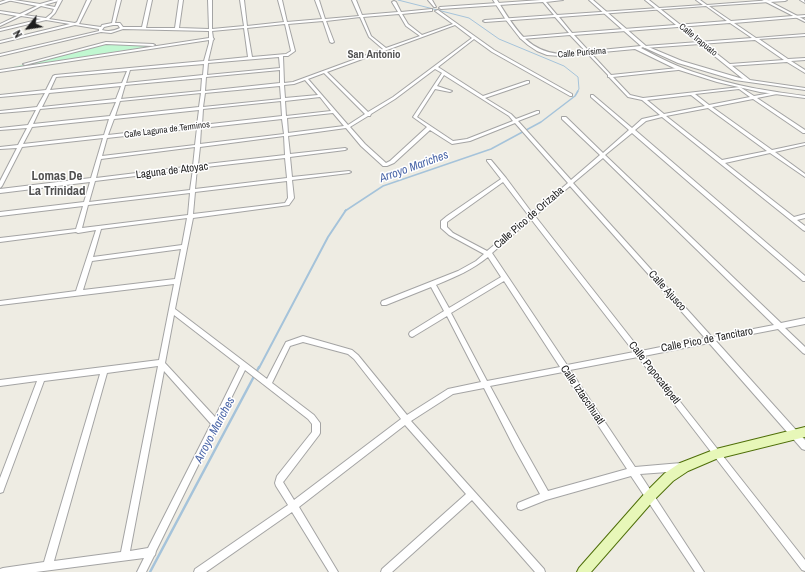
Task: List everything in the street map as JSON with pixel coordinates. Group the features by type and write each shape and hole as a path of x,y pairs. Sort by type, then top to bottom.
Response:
{"main road":[{"path":"583,572 650,496 669,477 684,467 716,454 800,433"}],"street":[{"path":"0,1 10,0 56,8"},
{"path":"0,25 41,5 58,0"},
{"path":"0,30 47,19 56,8 58,0"},
{"path":"78,23 89,0"},
{"path":"112,24 120,0"},
{"path":"144,28 150,0"},
{"path":"177,29 181,0"},
{"path":"125,555 190,217 204,77 212,39 210,0"},
{"path":"242,0 247,26 250,58"},
{"path":"0,186 54,77 57,75 281,56 293,51 280,0"},
{"path":"316,0 332,42"},
{"path":"354,0 370,36 385,49"},
{"path":"430,0 432,7"},
{"name":"Calle Purísima","path":"495,0 522,38 532,47 549,54 645,47"},
{"path":"544,0 571,34 609,76 631,97 643,99 693,95 740,88 805,132"},
{"path":"0,12 19,16 78,23 112,32 122,28 211,30 361,16 432,7 440,9 544,0 561,0"},
{"path":"591,0 645,47 695,68 750,81 805,89"},
{"path":"595,0 607,13"},
{"name":"Calle Irapuato","path":"647,0 750,81"},
{"path":"698,0 805,72"},
{"path":"485,21 785,0"},
{"path":"766,1 805,21"},
{"path":"394,2 406,26 422,36"},
{"path":"440,9 455,24 474,38 507,59 571,94"},
{"path":"522,38 805,16"},
{"path":"0,42 78,23"},
{"path":"0,56 101,29 112,24 119,24 122,28"},
{"path":"0,112 283,84 306,79 455,24"},
{"path":"0,25 13,27"},
{"path":"106,43 112,32"},
{"path":"645,47 805,34"},
{"path":"99,158 287,136 347,127 369,115 474,38"},
{"path":"0,71 212,39"},
{"path":"0,71 106,43 166,46"},
{"path":"637,48 678,69 740,88 805,97"},
{"path":"0,240 190,217 289,203 292,198 283,100 281,56"},
{"path":"730,65 805,59"},
{"name":"Calle Ajusco","path":"435,67 506,111 710,339 800,433 805,446"},
{"path":"78,231 105,138 129,69"},
{"path":"0,96 282,69"},
{"path":"609,76 678,69"},
{"path":"325,72 369,115"},
{"path":"444,72 414,117 448,142 456,143 515,122 538,112"},
{"path":"306,79 347,127 380,162 387,165 428,128"},
{"path":"483,97 528,82"},
{"path":"434,88 450,91"},
{"name":"Calle Pico de Orizaba","path":"384,303 434,284 470,268 489,254 569,182 644,120 776,93"},
{"path":"693,95 805,176"},
{"path":"0,129 320,96"},
{"path":"592,96 805,279"},
{"path":"643,99 805,229"},
{"name":"Calle Laguna de Terminos","path":"0,148 105,138 334,112"},
{"path":"564,118 805,351"},
{"path":"721,162 805,144"},
{"name":"Laguna de Atoyac","path":"0,191 345,149"},
{"name":"Calle Popocatépetl","path":"489,161 533,215 716,454 805,567"},
{"path":"0,169 8,168"},
{"path":"0,214 350,172"},
{"name":"Calle Iztaccíhuatl","path":"504,179 444,221 444,228 451,234 489,254 700,572"},
{"path":"793,219 805,216"},
{"path":"79,292 99,228"},
{"path":"90,259 184,247"},
{"path":"412,334 505,277"},
{"path":"0,303 177,281"},
{"path":"434,284 546,496"},
{"path":"172,310 311,417 316,424 316,433 280,479 281,488 334,572"},
{"name":"Calle Pico de Tancitaro","path":"198,572 292,507 406,420 451,391 805,321"},
{"path":"265,381 288,344 303,339 350,352 380,386 406,420 541,572"},
{"path":"0,383 161,363"},
{"path":"161,363 216,424"},
{"path":"141,572 244,366"},
{"path":"48,565 104,370"},
{"path":"0,489 41,379"},
{"path":"521,506 546,496 634,471 684,467"},
{"path":"385,572 472,494"},
{"path":"3,572 152,552"}],"green space":[{"path":"101,44 151,46 10,68"}],"waterway":[{"name":"Arroyo Mariches","path":"398,0 469,18 499,39 564,66 578,77 579,89 577,92"},
{"name":"Arroyo Mariches","path":"346,211 383,186 491,149 541,122 575,96 578,91"},
{"name":"Arroyo Mariches","path":"259,368 328,237 346,211"},
{"name":"Arroyo Mariches","path":"150,572 259,367"}],"district":[{"name":"San Antonio","path":"374,55"},
{"name":"Lomas De La Trinidad","path":"57,184"}]}
